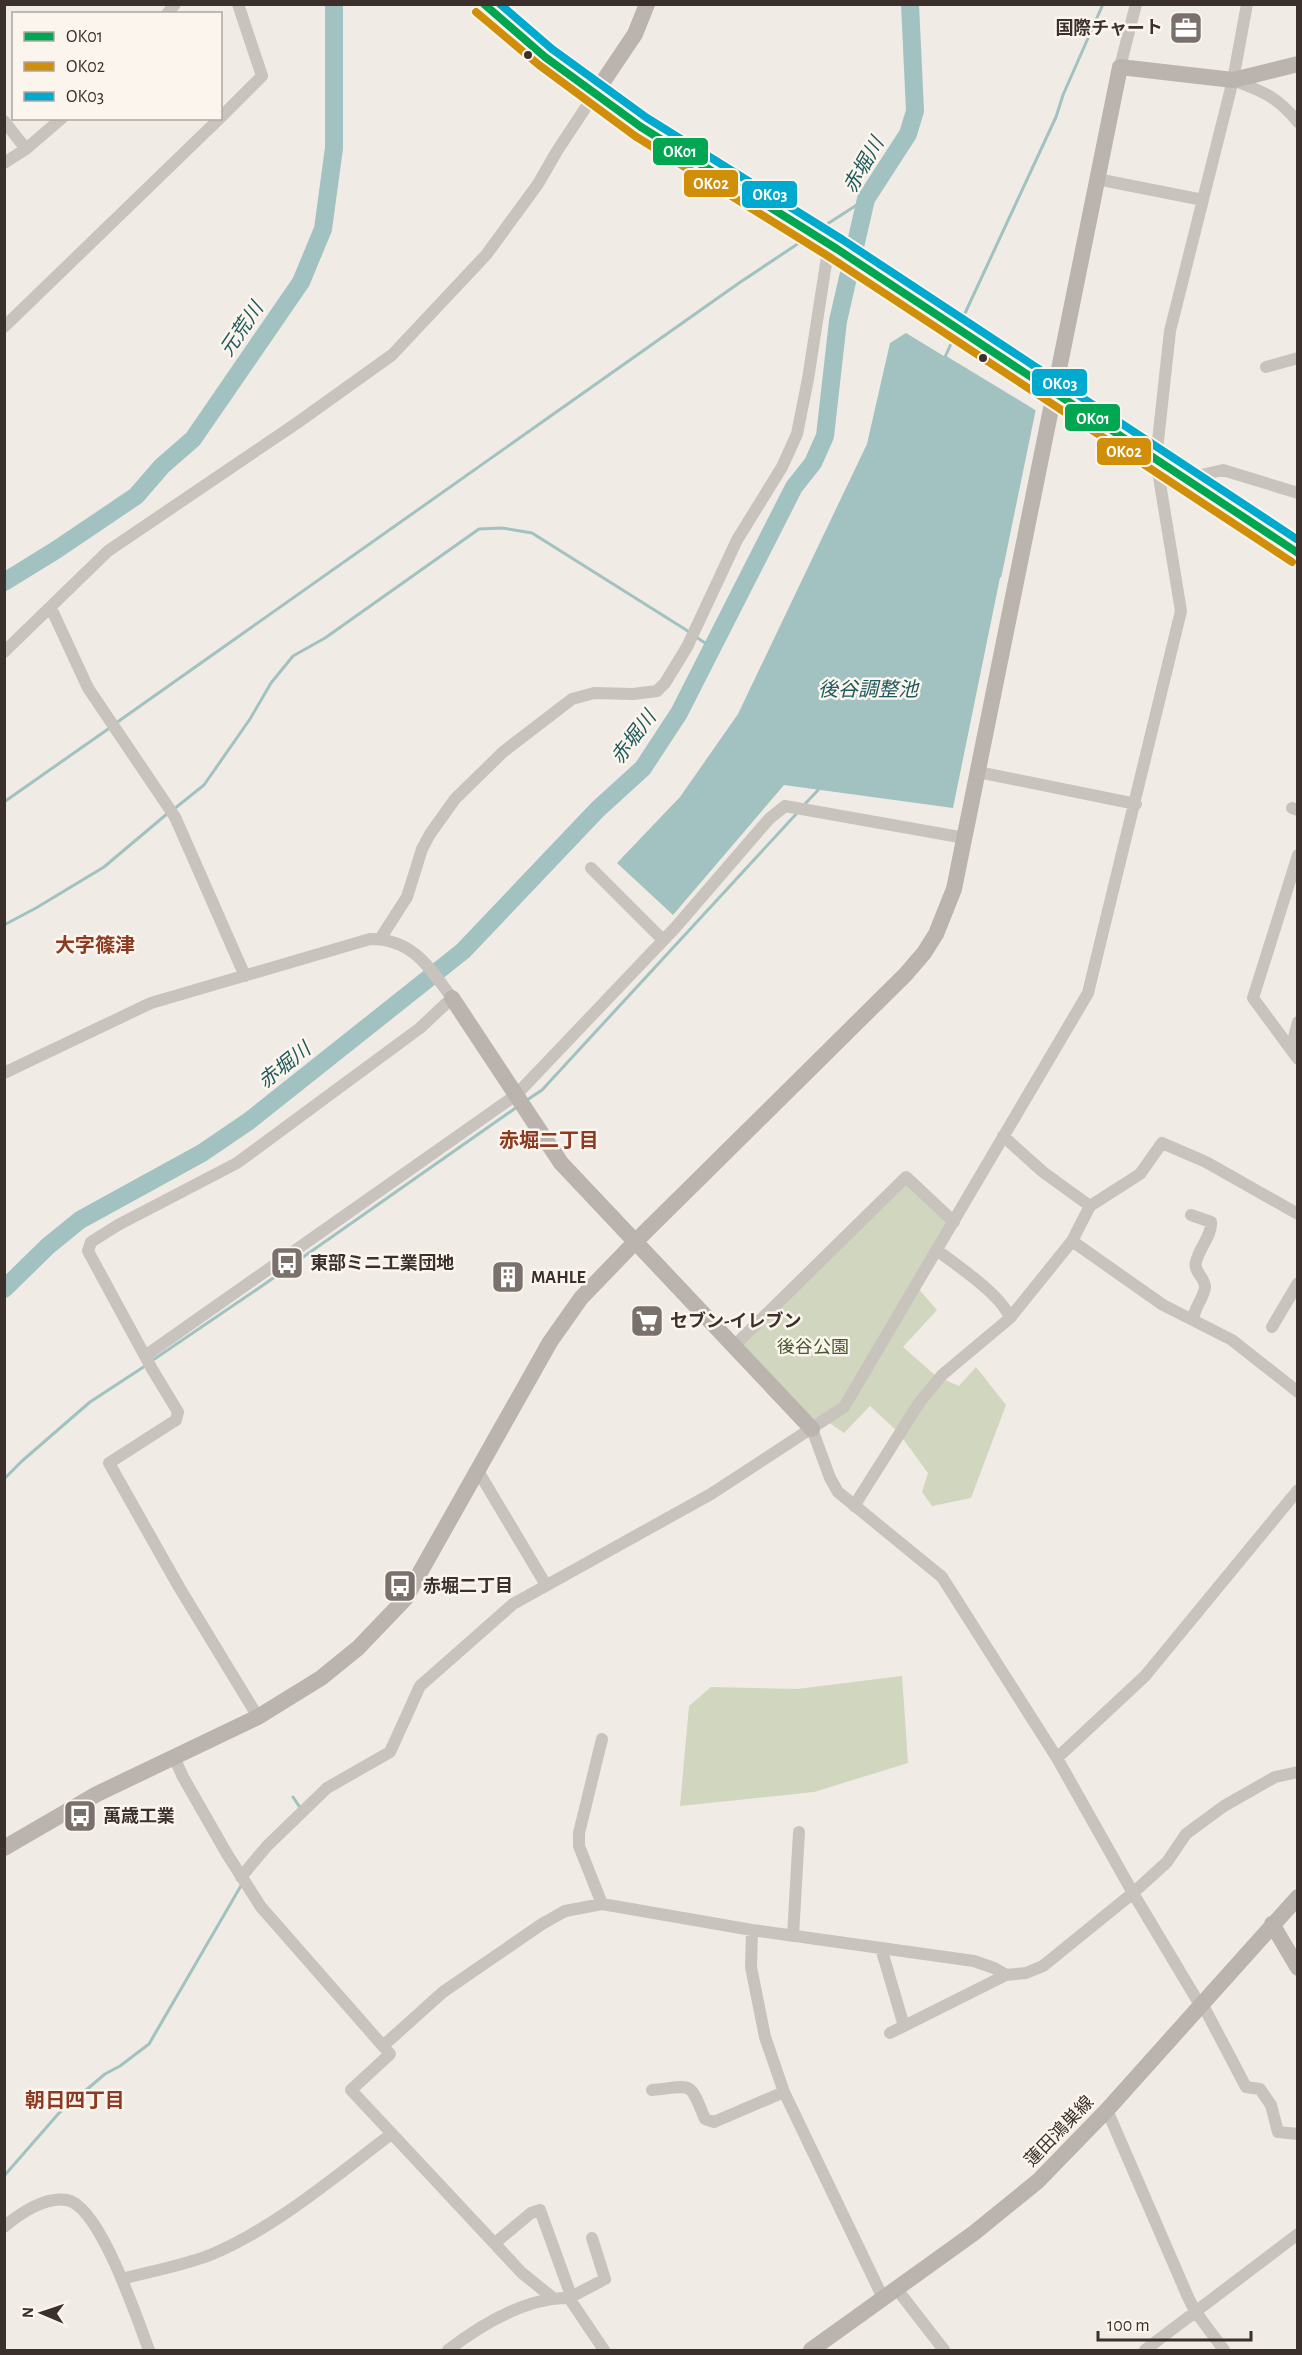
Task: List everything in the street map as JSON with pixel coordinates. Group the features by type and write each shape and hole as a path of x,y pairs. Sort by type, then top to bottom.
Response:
{"main road":[{"path":"483,4 594,95 651,134 858,263 1298,553"}],"street":[{"path":"222,116 262,76 238,4"},
{"path":"4,652 108,551 297,423 392,355 486,255 538,184 557,151 635,34 647,4"},
{"path":"4,1848 96,1794 258,1717 321,1678 358,1648 405,1599 550,1342 568,1315 636,1241 878,1002 924,953 945,915 954,889 1096,179 1136,4"},
{"path":"241,1877 267,1846 327,1788 390,1752 420,1686 513,1604 711,1494 844,1407 1088,993 1136,804 1181,611 1156,459 1170,331 1233,80 1247,4"},
{"path":"1233,80 1298,64"},
{"path":"1120,67 1233,80 1262,91 1283,104 1298,122"},
{"path":"4,163 26,149 60,120"},
{"path":"4,327 218,120"},
{"path":"4,121 26,149"},
{"path":"1096,179 1203,200"},
{"path":"380,939 407,897 422,849 430,834 455,799 503,752 572,699 594,693 633,694 657,690 665,682 687,646 737,540 782,466 797,434 833,247"},
{"path":"1266,367 1298,358"},
{"path":"1184,479 1223,470 1298,493"},
{"path":"51,608 88,688 176,817 245,976"},
{"path":"978,772 1136,804"},
{"path":"145,1356 516,1095 675,928 770,819 785,806 964,838"},
{"path":"1295,1053 1254,998 1298,855"},
{"path":"591,868 663,940"},
{"path":"4,1073 151,1003 370,939 380,939 402,945 423,959 452,998 561,1163 812,1429 830,1478 838,1492 942,1577 1057,1758 1133,1893 1206,2011 1246,2086 1260,2089 1271,2105 1278,2132 1298,2134"},
{"path":"258,1717 178,1587 109,1463 176,1420 178,1412 88,1251 92,1242 118,1225 237,1163 420,1028 452,998"},
{"path":"1295,1053 1298,1022"},
{"path":"1003,1136 1043,1172 1090,1206"},
{"path":"854,1506 920,1403 942,1375 1010,1318 1072,1241 1090,1206 1140,1174 1162,1143 1206,1162 1298,1214"},
{"path":"734,1346 906,1177 954,1222"},
{"path":"1191,1215 1206,1218 1211,1222 1211,1228 1195,1262 1195,1269 1205,1288 1194,1311 1193,1320"},
{"path":"1072,1241 1163,1305 1232,1340 1298,1392"},
{"path":"937,1250 983,1285 1010,1318"},
{"path":"1272,1327 1298,1284"},
{"path":"478,1471 546,1585"},
{"path":"1057,1758 1145,1676 1298,1490"},
{"path":"602,1739 579,1833 579,1846 602,1904"},
{"path":"174,1757 183,1778 261,1907 390,2054 351,2090 522,2273 553,2298"},
{"path":"890,2033 1006,1975 1026,1973 1043,1966 1133,1893 1167,1862 1186,1833 1224,1806 1275,1777 1298,1772"},
{"path":"793,1936 799,1832"},
{"name":"蓮田鴻巣線","path":"811,2350 1010,2206 1070,2150 1298,1897"},
{"path":"384,2045 443,1992 542,1924 565,1911 602,1904 752,1930 974,1961 1006,1975"},
{"path":"1272,1924 1298,1968"},
{"path":"752,1930 751,1967 765,2037 784,2092 889,2293 944,2350"},
{"path":"881,1948 904,2026"},
{"path":"652,2090 687,2086 693,2090 705,2119 714,2122 784,2092"},
{"path":"1107,2110 1195,2312 1224,2350"},
{"path":"122,2279 210,2254 242,2238 301,2202 390,2134"},
{"path":"4,2227 17,2216 49,2201 68,2200 82,2208 101,2234 122,2279 149,2350"},
{"path":"495,2243 531,2213 540,2210 569,2290 569,2298 604,2350"},
{"path":"1144,2350 1298,2234"},
{"path":"448,2350 485,2324 553,2298 569,2298 605,2279 592,2238"}],"green space":[{"name":"後谷公園","path":"906,1177 954,1222 916,1286 937,1310 903,1347 936,1376 959,1386 976,1367 1006,1405 971,1498 932,1506 922,1492 928,1473 898,1432 870,1406 844,1433 825,1420 812,1429 734,1346"},
{"path":"902,1676 908,1763 814,1792 680,1806 689,1706 711,1687 797,1689"}],"water":[{"name":"後谷調整池","path":"906,333 1034,411 953,808 784,785 673,915 617,863 680,797 738,714 867,444 890,343"}],"waterway":[{"name":"元荒川","path":"4,582 136,496 162,466 193,439 301,282 323,229 334,148 334,4"},
{"name":"赤堀川","path":"4,1289 48,1246 80,1220 202,1153 249,1121 463,951 598,809 643,768 679,713 794,487 813,463 825,436 838,321 866,199 908,134 915,111 910,4"},
{"path":"960,324 1056,117 1063,95 1103,4"},
{"path":"818,230 866,199"},
{"path":"116,723 739,283 808,237"},
{"path":"955,335 945,357 1034,411 1000,576"},
{"path":"174,809 204,785 250,719 271,683 293,656 325,638 479,529 502,528 532,533 691,633"},
{"path":"696,637 713,648"},
{"path":"4,802 111,727"},
{"path":"804,805 820,788"},
{"path":"527,1100 542,1090 798,812"},
{"path":"4,925 104,867 168,813"},
{"path":"150,1362 517,1107"},
{"path":"4,1479 90,1402 145,1366"},
{"path":"293,1797 301,1809"},
{"path":"4,2176 59,2113 105,2074 120,2066 149,2044 242,1884"}],"transit line":[{"name":"OK01","path":"484,4 545,57 641,127 837,249 1298,553"},
{"name":"OK03","path":"500,4 552,49 647,118 843,240 1298,540"},
{"name":"OK02","path":"476,12 539,65 635,136 831,258 1292,562"}],"place":[{"name":"国際チャート","path":"1186,28"},
{"name":"東部ミニ工業団地","path":"287,1263"},
{"name":"MAHLE","path":"508,1277"},
{"name":"セブン-イレブン","path":"647,1321"},
{"name":"赤堀二丁目","path":"400,1586"},
{"name":"萬歳工業","path":"80,1816"}],"district":[{"name":"大字篠津","path":"95,945"},
{"name":"赤堀二丁目","path":"549,1140"},
{"name":"朝日四丁目","path":"75,2100"}]}
